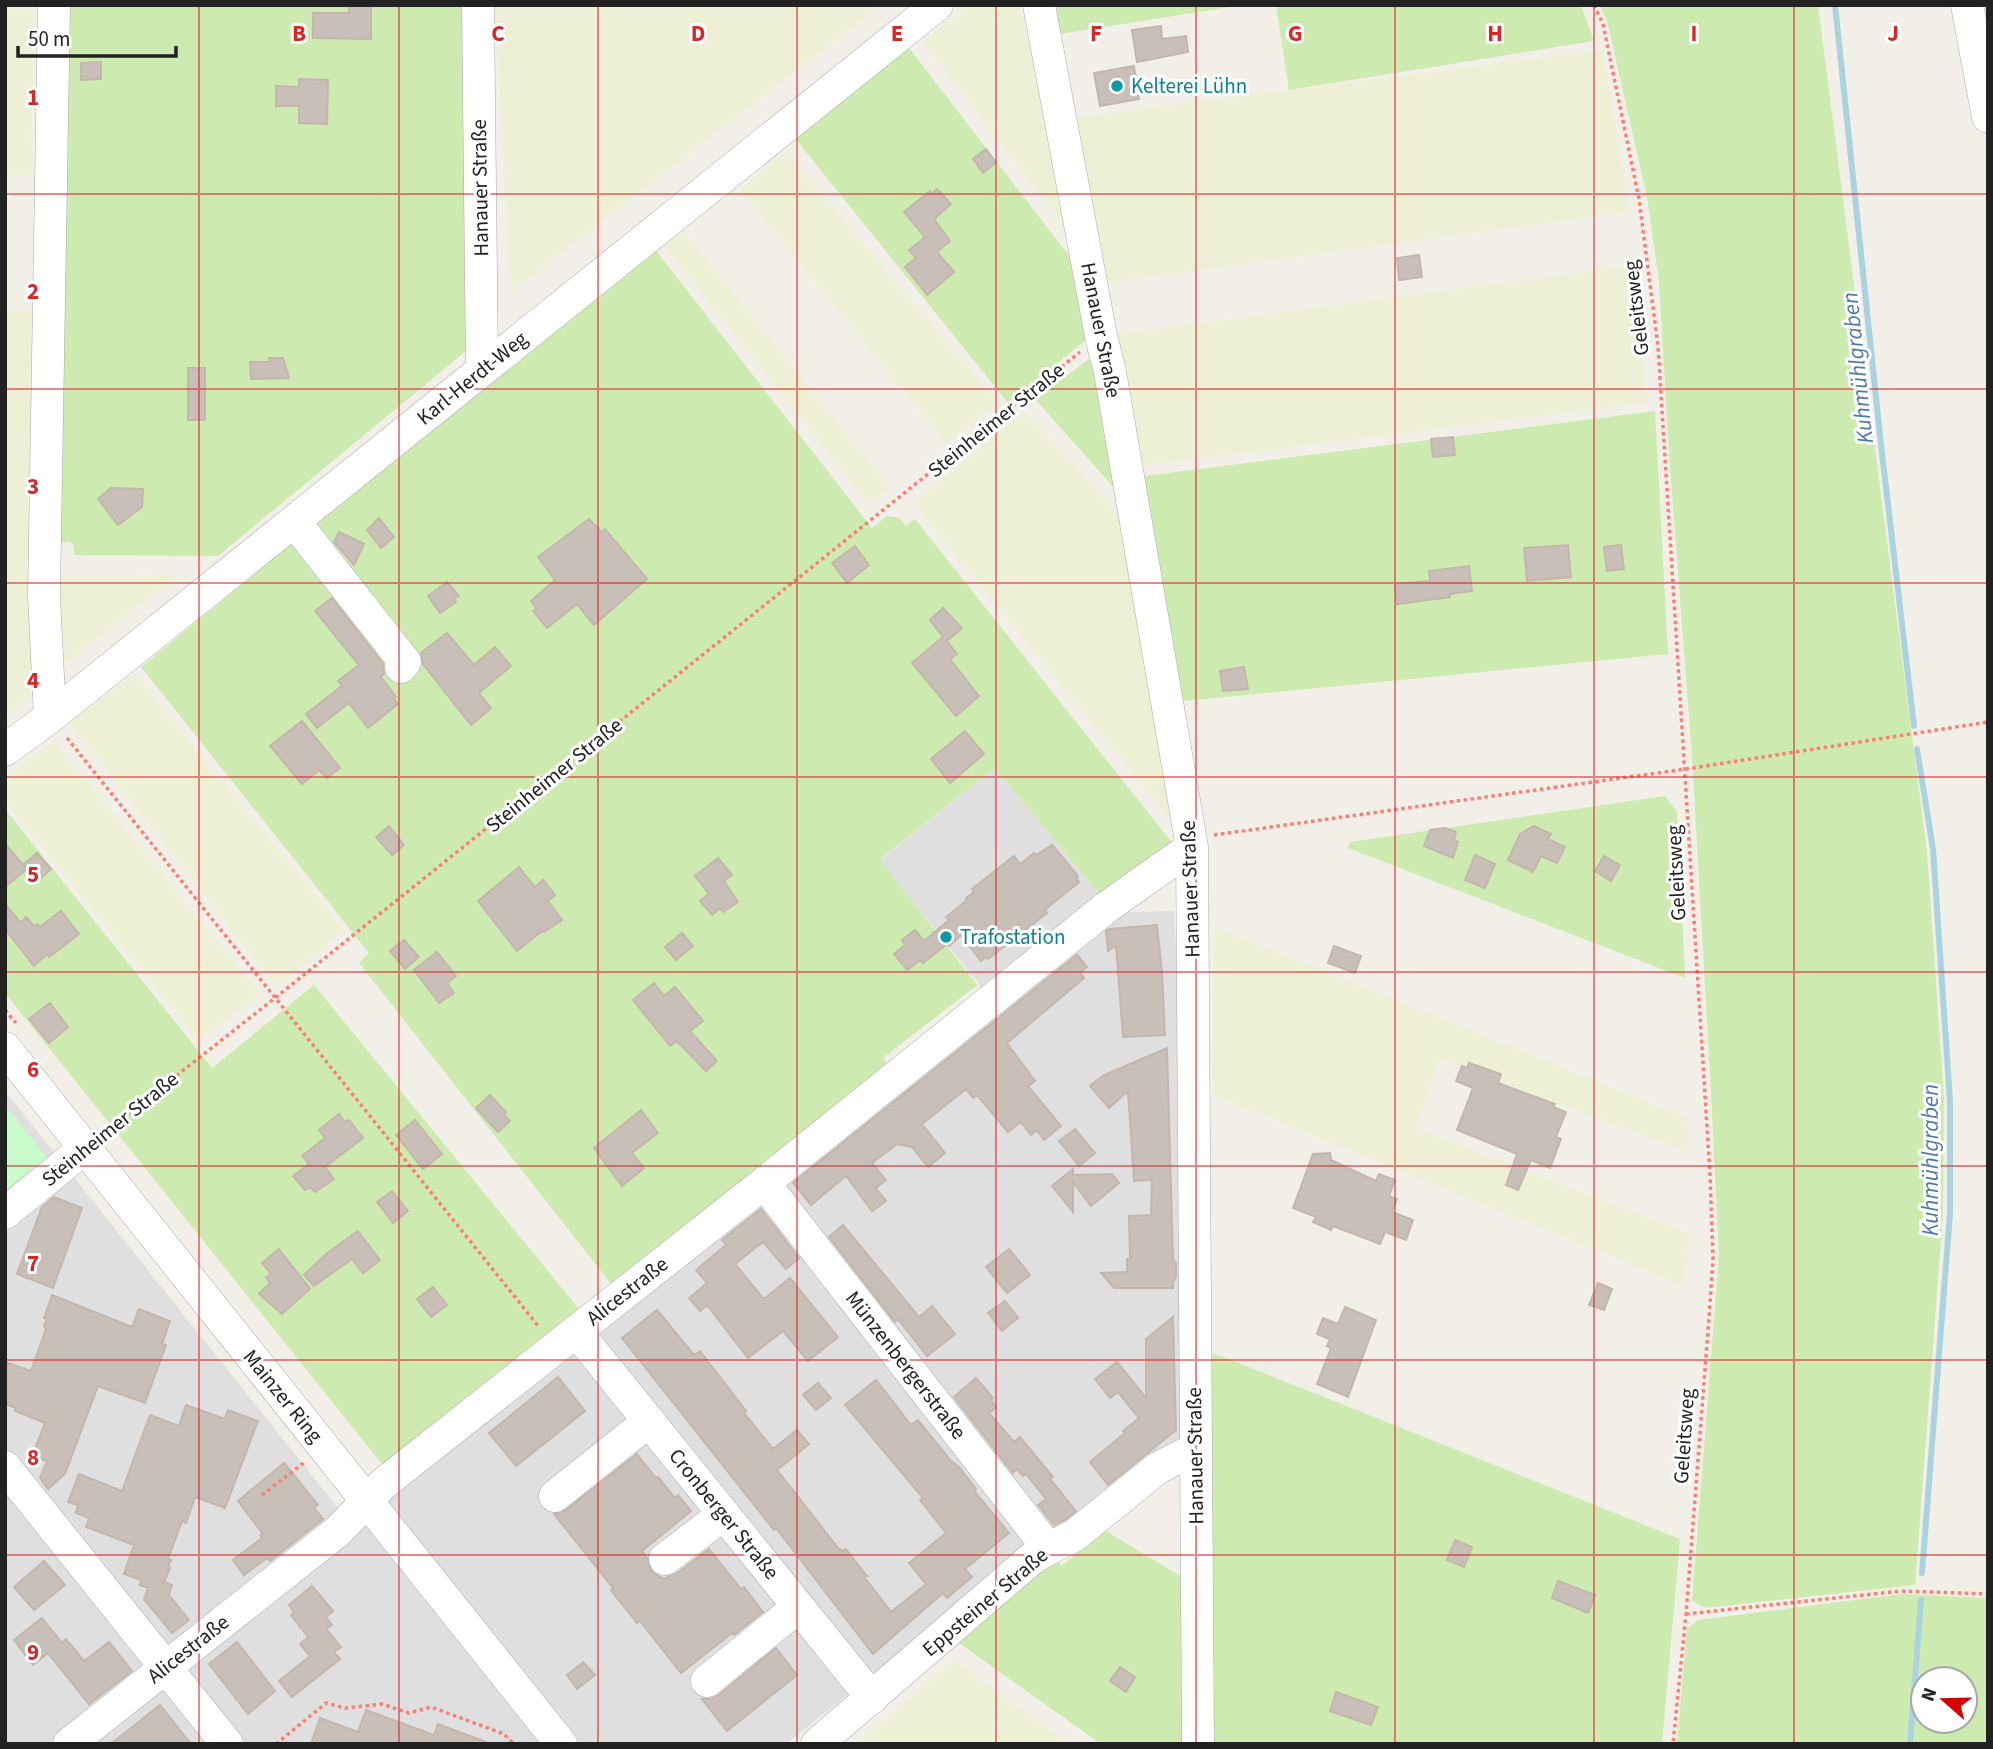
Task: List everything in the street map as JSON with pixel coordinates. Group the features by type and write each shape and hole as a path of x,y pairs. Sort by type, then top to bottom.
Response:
{"street":[{"path":"50,717 44,596 54,5"},
{"name":"Hanauer Straße","path":"478,5 481,370"},
{"name":"Karl-Herdt-Weg","path":"5,750 50,717 937,5"},
{"name":"Hanauer Straße","path":"1039,5 1115,400 1192,847 1198,1744"},
{"path":"1967,5 1988,117"},
{"path":"295,521 405,662 401,667"},
{"name":"Alicestraße","path":"69,1744 338,1531 383,1484 1107,907 1192,847"},
{"name":"Mainzer Ring","path":"5,1048 561,1744"},
{"name":"Steinheimer Straße","path":"5,1213 85,1148"},
{"name":"Münzenbergerstraße","path":"764,1183 1048,1548"},
{"name":"Cronberger Straße","path":"566,1340 649,1421 872,1698"},
{"path":"555,1496 649,1421"},
{"name":"Eppsteiner Straße","path":"817,1744 1025,1564 1048,1548 1075,1535 1170,1459 1195,1449"},
{"path":"5,1467 227,1744"},
{"path":"665,1559 724,1514"},
{"path":"707,1681 798,1607"}],"path":[{"name":"Geleitsweg","path":"1594,5 1603,24 1639,199 1658,346 1686,769 1713,1259 1686,1614 1673,1744"},
{"name":"Steinheimer Straße","path":"85,1148 1101,336"},
{"path":"50,717 275,998 566,1340"},
{"path":"1192,847 1207,836 1686,769 1988,722"},
{"path":"262,1495 306,1462"},
{"path":"1686,1614 1901,1591 1988,1594"},
{"path":"276,1744 326,1703 345,1708 382,1704 409,1713 431,1707 504,1734 514,1744"}],"shaded area":[{"path":"995,768 1119,919 1128,912 1174,911 1185,1130 1191,1433 1069,1532 1048,1534 786,1744 5,1744 5,1091 354,1528 996,1006 880,860"}],"green space":[{"path":"61,5 470,5 472,346 218,556 74,555 74,546 70,542 53,543"},
{"path":"495,5 881,5 511,292"},
{"path":"968,5 1020,5 1069,232 922,42"},
{"path":"1048,5 1243,5 1054,35"},
{"path":"1276,5 1581,5 1594,41 1289,90"},
{"path":"1600,5 1818,5 1927,852 1944,1098 1943,1213 1915,1585 1705,1608 1692,1601 1719,1256 1692,757 1659,281 1647,197 1607,21"},
{"path":"5,8 34,9 31,175 5,175"},
{"path":"906,44 1083,274 1091,336 1008,403 794,137"},
{"path":"1602,50 1630,212 1106,283 1076,117"},
{"path":"785,151 998,402 946,444 740,190"},
{"path":"683,230 890,487 869,505 665,247"},
{"path":"654,248 872,528 887,516 900,518 906,526 915,519 1174,845 1103,899 995,768 880,859 977,985 883,1058 891,1070 615,1289 359,963 369,953 141,667"},
{"path":"1633,265 1647,403 1140,466 1117,334"},
{"path":"5,312 45,312 39,690 5,717"},
{"path":"1093,356 1125,500 1035,399"},
{"path":"1025,411 1118,514 1176,827 913,503"},
{"path":"1655,411 1668,654 1174,702 1137,477"},
{"path":"177,575 62,666 57,576"},
{"path":"135,674 344,930 277,987 69,723"},
{"path":"53,740 261,994 199,1041 5,802 5,779"},
{"path":"1665,796 1677,811 1685,978 1348,848 1350,842"},
{"path":"5,809 212,1068 314,985 584,1315 385,1468 5,993"},
{"path":"1214,927 1688,1118 1686,1151 1440,1059 1416,1128 1691,1234 1682,1285 1213,1095"},
{"path":"5,1105 49,1161 5,1195"},
{"path":"1216,1354 1680,1539 1662,1744 1101,1744 956,1641 1056,1561 1062,1565 1106,1531 1198,1587 1201,1355"},
{"path":"1902,1594 1988,1598 1988,1744 1677,1744 1687,1628 1698,1620"},
{"path":"954,1660 1068,1744 857,1744"}],"building":[{"path":"349,5 371,5 371,39 313,38 313,13 349,13"},
{"path":"1161,26 1162,39 1186,36 1188,52 1137,62 1132,30"},
{"path":"101,62 101,79 81,80 81,63"},
{"name":"Kelterei Lühn","path":"1134,66 1139,99 1100,106 1094,73"},
{"path":"299,79 328,80 327,124 299,123 299,106 276,106 276,86 299,87"},
{"path":"986,149 996,162 983,173 973,159"},
{"path":"937,189 951,204 934,219 950,241 937,252 954,272 927,295 905,267 916,258 909,250 925,237 904,212 930,191 931,194"},
{"path":"1419,255 1422,277 1399,280 1397,258"},
{"path":"269,358 283,358 289,378 251,379 250,362 269,362"},
{"path":"188,368 205,368 205,420 188,420"},
{"path":"1453,437 1455,455 1433,457 1431,439"},
{"path":"111,488 143,489 142,507 118,525 98,499"},
{"path":"379,518 394,537 381,548 367,530"},
{"path":"589,519 601,532 605,529 647,579 594,625 577,604 547,628 533,611 537,608 531,601 555,580 538,557"},
{"path":"339,532 364,544 354,565 334,542"},
{"path":"1568,545 1571,577 1527,581 1524,548"},
{"path":"1621,545 1624,569 1607,571 1604,547"},
{"path":"855,546 869,565 847,583 832,563"},
{"path":"1469,566 1472,591 1450,594 1450,597 1397,604 1395,584 1430,581 1429,571"},
{"path":"447,582 459,596 454,599 456,602 440,613 428,596"},
{"path":"332,598 383,664 384,674 381,677 398,704 368,728 349,703 317,728 306,714 342,686 338,681 359,665 315,611"},
{"path":"943,608 962,628 947,641 957,654 950,659 979,696 956,716 912,663 943,637 930,620"},
{"path":"447,633 474,665 495,647 511,666 479,693 491,708 471,725 423,664 421,653"},
{"path":"1244,667 1248,689 1223,691 1220,671"},
{"path":"302,721 340,768 327,778 319,770 302,784 270,746"},
{"path":"965,731 984,754 950,783 931,759"},
{"path":"389,826 404,845 392,855 376,837"},
{"path":"1534,826 1551,834 1548,839 1565,847 1557,863 1541,856 1533,872 1508,860 1520,834"},
{"path":"1445,828 1456,832 1454,840 1458,842 1453,858 1424,846 1430,830"},
{"path":"5,844 27,869 5,887"},
{"path":"1052,845 1078,876 1076,878 1079,882 1047,908 1047,913 988,959 986,957 981,961 961,935 923,963 920,960 907,970 894,954 905,945 902,940 915,930 924,941 949,920 946,917 967,900 974,892 972,889 1014,856 1020,864 1034,853 1036,855"},
{"path":"37,853 51,869 38,881 24,864"},
{"path":"1475,855 1495,864 1485,888 1465,880"},
{"path":"1604,856 1620,865 1611,881 1595,871"},
{"path":"718,858 732,875 724,881 738,902 723,912 720,908 712,915 700,901 709,894 695,876"},
{"path":"519,867 535,887 543,880 555,895 548,901 562,920 542,931 517,951 478,901"},
{"path":"5,904 21,923 26,917 34,926 37,924 40,927 61,911 79,934 49,957 47,954 34,966 5,929"},
{"path":"1157,925 1165,1035 1123,1037 1116,946 1108,951 1106,931"},
{"path":"682,933 693,946 676,960 665,947"},
{"path":"404,940 419,957 405,969 390,951"},
{"path":"1334,946 1361,956 1355,973 1328,963"},
{"path":"437,952 456,976 447,983 454,993 439,1003 414,970"},
{"path":"1077,955 1087,967 1080,972 1084,978 1007,1043 1035,1081 1028,1086 1061,1126 1044,1140 1037,1130 1031,1135 1021,1122 1008,1132 977,1095 973,1098 966,1089 922,1124 945,1153 928,1167 912,1147 897,1144 872,1163 886,1180 876,1188 886,1201 872,1211 846,1176 811,1205 793,1183"},
{"path":"654,983 664,996 675,987 703,1021 690,1031 717,1061 706,1071 677,1041 670,1046 633,1000"},
{"path":"50,1003 68,1027 49,1043 29,1019"},
{"path":"1167,1048 1173,1259 1176,1263 1176,1278 1173,1288 1114,1288 1101,1273 1127,1272 1127,1259 1130,1259 1129,1216 1151,1215 1152,1180 1134,1181 1128,1091 1109,1108 1090,1086 1104,1075"},
{"path":"1469,1063 1501,1074 1498,1083 1555,1104 1553,1107 1566,1112 1556,1137 1561,1139 1550,1168 1531,1160 1518,1190 1506,1185 1517,1154 1457,1130 1473,1088 1456,1081 1462,1066 1467,1068"},
{"path":"490,1095 506,1112 504,1115 510,1121 498,1132 476,1108"},
{"path":"641,1110 658,1133 632,1153 644,1168 622,1186 594,1148"},
{"path":"339,1114 345,1122 349,1120 363,1138 325,1167 334,1179 315,1192 310,1187 305,1190 293,1176 309,1164 302,1156 325,1138 319,1130"},
{"path":"415,1120 442,1154 423,1169 396,1135"},
{"path":"1075,1129 1095,1153 1079,1166 1059,1141"},
{"path":"1330,1153 1331,1160 1376,1181 1379,1174 1395,1180 1389,1196 1397,1199 1392,1212 1413,1220 1406,1240 1385,1232 1380,1244 1333,1226 1331,1230 1313,1222 1316,1217 1293,1208 1313,1154"},
{"path":"1073,1169 1073,1175 1112,1174 1119,1183 1091,1206 1073,1182 1073,1212 1052,1186"},
{"path":"392,1191 408,1211 393,1223 377,1202"},
{"path":"54,1197 82,1208 53,1288 17,1274 42,1207"},
{"path":"761,1209 799,1258 786,1269 763,1242 735,1264 764,1299 790,1278 838,1337 808,1361 783,1331 748,1358 707,1305 700,1311 689,1298 707,1283 696,1270 726,1245 722,1240"},
{"path":"843,1225 919,1317 932,1306 955,1334 927,1356 898,1319 895,1322 829,1237"},
{"path":"358,1231 380,1260 363,1273 352,1259 314,1286 304,1275 326,1254"},
{"path":"279,1249 310,1289 282,1314 259,1294 270,1283 266,1277 271,1274 262,1263"},
{"path":"1009,1249 1030,1275 1007,1293 986,1267"},
{"path":"1598,1283 1612,1289 1604,1310 1589,1305"},
{"path":"433,1287 447,1305 431,1317 417,1299"},
{"path":"52,1295 132,1327 139,1309 170,1321 162,1344 166,1345 145,1403 98,1386 65,1474 48,1489 40,1478 47,1461 32,1456 45,1423 5,1404 5,1362 31,1371 46,1329 44,1326 47,1319 44,1318"},
{"path":"1005,1301 1018,1318 1002,1331 988,1313"},
{"path":"1345,1307 1376,1320 1348,1397 1317,1384 1331,1348 1327,1346 1330,1339 1317,1334 1323,1318 1338,1324"},
{"path":"657,1310 694,1355 700,1351 773,1449 797,1430 809,1444 777,1470 839,1549 846,1549 891,1612 926,1584 909,1563 946,1533 920,1500 923,1498 845,1405 876,1380 911,1425 918,1420 958,1466 976,1489 974,1491 1009,1533 965,1569 972,1577 947,1598 943,1593 873,1654 776,1528 774,1530 622,1338"},
{"path":"1173,1317 1176,1430 1108,1485 1090,1462 1139,1418 1118,1392 1110,1398 1095,1379 1117,1362 1146,1398 1146,1339"},
{"path":"558,1377 585,1411 516,1466 489,1433"},
{"path":"976,1378 993,1398 991,1400 996,1407 989,1413 1014,1442 1020,1437 1053,1477 1050,1479 1076,1511 1065,1520 1054,1525 1038,1505 1046,1499 1026,1474 1023,1476 1017,1469 1013,1473 954,1397"},
{"path":"818,1383 831,1398 816,1410 803,1395"},
{"path":"186,1405 225,1419 228,1410 258,1421 225,1508 195,1497 186,1523 182,1521 168,1559 171,1560 168,1567 170,1568 164,1582 172,1585 169,1595 189,1620 172,1633 144,1599 148,1588 140,1585 141,1580 124,1574 134,1545 86,1527 89,1518 76,1513 78,1505 68,1502 79,1474 122,1491 150,1415 179,1426"},
{"path":"637,1454 656,1478 658,1477 675,1498 678,1495 691,1511 642,1551 651,1571 664,1579 676,1574 709,1549 763,1612 681,1673 640,1621 637,1623 611,1590 613,1588 554,1514 566,1510"},
{"path":"284,1463 318,1505 314,1508 323,1519 270,1561 267,1558 244,1575 233,1560 262,1538 260,1535 263,1534 238,1501"},
{"path":"1455,1540 1472,1547 1464,1567 1447,1560"},
{"path":"44,1561 65,1585 34,1610 14,1587"},
{"path":"1558,1581 1595,1595 1588,1613 1552,1598"},
{"path":"312,1586 333,1611 326,1617 332,1625 326,1629 341,1647 334,1652 340,1659 292,1697 279,1681 310,1656 300,1644 308,1637 291,1615 294,1612 289,1605"},
{"path":"42,1618 62,1643 66,1639 84,1661 109,1642 132,1671 89,1704 48,1653 33,1665 14,1640"},
{"path":"237,1642 275,1691 248,1714 209,1664"},
{"path":"776,1648 797,1675 727,1731 702,1699 719,1695"},
{"path":"583,1662 595,1675 577,1689 567,1675"},
{"path":"1120,1667 1135,1677 1126,1692 1110,1681"},
{"path":"1336,1692 1378,1707 1371,1725 1330,1711"},
{"path":"160,1705 191,1744 111,1744"},
{"path":"366,1710 434,1735 438,1724 486,1744 311,1744 320,1718 358,1732"}],"waterway":[{"name":"Kuhmühlgraben","path":"1835,5 1881,445 1914,726"},
{"name":"Kuhmühlgraben","path":"1917,749 1933,849 1950,1101 1950,1213 1922,1573"},
{"name":"Kuhmühlgraben","path":"1910,1744 1921,1600"}],"place":[{"name":"Kelterei Lühn","path":"1117,86"},
{"name":"Trafostation","path":"946,937"}]}
